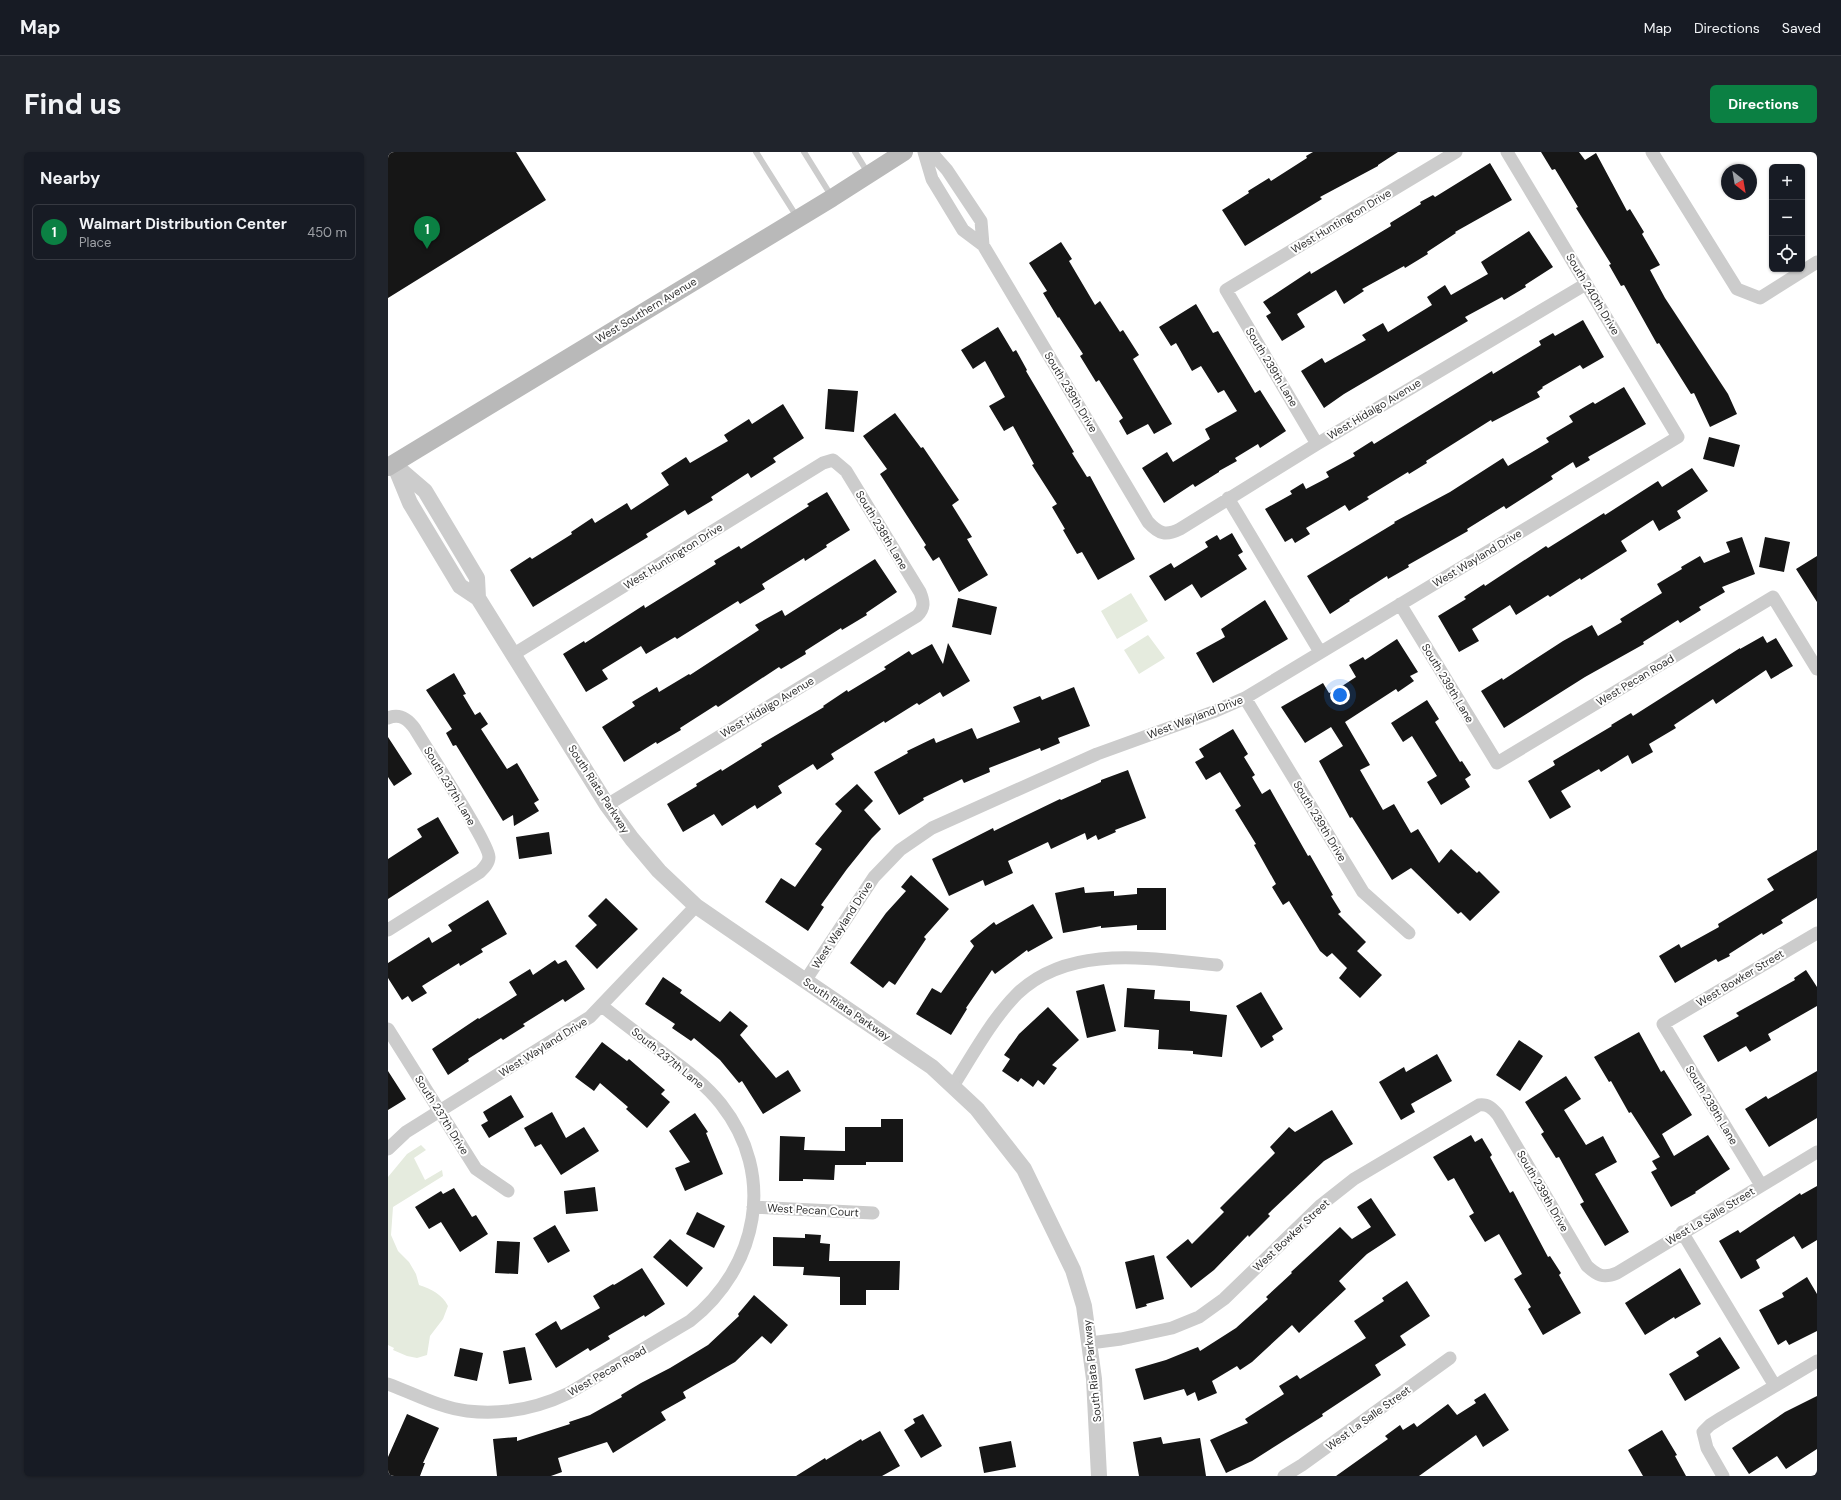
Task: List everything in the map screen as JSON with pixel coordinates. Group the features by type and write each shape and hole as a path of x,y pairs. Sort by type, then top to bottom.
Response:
{"main road":[{"name":"West Southern Avenue","path":"391,465 832,198 904,152"}],"street":[{"name":"South 239th Drive","path":"924,152 932,179 963,230 983,245 1148,522 1154,529 1163,534"},
{"name":"South 239th Drive","path":"931,152 947,170 981,221 983,245"},
{"name":"West Huntington Drive","path":"1226,290 1456,152"},
{"name":"South 240th Drive","path":"1507,152 1678,437"},
{"path":"1652,152 1737,289 1760,298 1817,262"},
{"name":"West Hidalgo Avenue","path":"1163,534 1172,533 1180,529 1317,444 1586,284"},
{"name":"South 239th Lane","path":"1226,290 1317,444"},
{"name":"West Wayland Drive","path":"805,981 859,897 874,877 900,850 932,828 1014,790 1127,742 1213,712 1245,698 1678,437"},
{"name":"West Huntington Drive","path":"514,654 823,463 834,460"},
{"name":"South 238th Lane","path":"834,460 842,466 920,592 923,606"},
{"name":"South Riata Parkway","path":"391,465 425,491 477,578 478,598 606,805 659,871 696,906 932,1067 977,1109 1024,1169 1073,1270 1084,1306 1094,1379 1099,1476"},
{"path":"1228,498 1320,652"},
{"name":"West Pecan Road","path":"1496,763 1773,597 1817,669"},
{"name":"South 239th Lane","path":"1400,604 1496,763"},
{"name":"West Hidalgo Avenue","path":"606,805 917,616 922,611 923,606"},
{"name":"South 239th Drive","path":"1245,698 1364,892 1409,933"},
{"name":"South 237th Lane","path":"388,930 480,872 488,862 489,856 480,836 409,720 394,717"},
{"name":"West Wayland Drive","path":"388,1149 406,1132 578,1025 602,1006 696,906"},
{"name":"West Bowker Street","path":"1663,1024 1817,933"},
{"path":"953,1086 987,1032 1017,994 1036,980 1057,969 1084,960 1141,958 1217,965"},
{"name":"South 237th Lane","path":"602,1006 698,1080 721,1103 735,1124 747,1153 752,1173 753,1207"},
{"name":"South 239th Lane","path":"1663,1024 1761,1185"},
{"name":"South 237th Drive","path":"388,1028 476,1169 508,1191"},
{"name":"South 239th Drive","path":"1485,1104 1498,1114 1586,1266 1601,1276"},
{"name":"West Bowker Street","path":"1090,1343 1121,1339 1172,1328 1199,1317 1224,1299 1321,1205 1354,1179 1472,1108 1485,1104"},
{"name":"West La Salle Street","path":"1601,1276 1608,1276 1617,1273 1682,1232 1817,1152"},
{"name":"West Pecan Road","path":"388,1384 466,1411 525,1408 550,1402 569,1393 670,1334 705,1309 729,1280 746,1248 753,1207"},
{"name":"West Pecan Court","path":"753,1207 873,1213"},
{"path":"1682,1232 1775,1386"},
{"name":"West La Salle Street","path":"1284,1476 1302,1465 1450,1358"},
{"path":"1723,1476 1707,1448 1703,1432 1710,1425 1817,1361"}],"lane":[{"path":"756,152 798,218"},
{"path":"804,152 832,198"},
{"path":"855,152 869,174"}],"shaded area":[{"path":"1131,593 1148,621 1117,639 1101,611"},
{"path":"1148,635 1165,658 1139,674 1124,650"},
{"path":"421,1145 426,1150 414,1158 425,1180 442,1170 443,1176 393,1207 391,1235 398,1251 409,1262 416,1274 419,1285 436,1292 443,1298 448,1306 443,1319 430,1336 427,1355 417,1358 407,1356 393,1350 394,1348 388,1345 388,1177 407,1154"}],"building":[{"path":"388,152 516,152 546,200 388,298"},
{"path":"1313,152 1398,152 1378,166 1320,197 1322,199 1245,246 1222,210 1249,193 1248,191 1269,178 1271,181 1307,158 1306,156"},
{"path":"1541,152 1579,152 1585,160 1596,153 1627,211 1630,209 1644,232 1642,234 1660,265 1650,270 1665,298 1728,394 1737,414 1710,427 1694,393 1691,394 1659,343 1657,344 1624,285 1621,286 1609,265 1611,264 1576,208 1578,207 1555,169 1552,170"},
{"path":"1490,163 1512,200 1455,232 1456,233 1427,252 1428,254 1405,268 1404,266 1362,289 1364,291 1344,304 1336,290 1297,314 1305,327 1282,341 1266,316 1271,313 1263,302 1310,271 1311,274 1391,226 1390,223 1421,204 1420,202 1433,195 1435,197"},
{"path":"1529,231 1553,267 1525,285 1526,287 1504,300 1502,297 1465,317 1468,321 1344,394 1324,408 1301,371 1322,358 1325,363 1366,340 1362,335 1383,323 1388,332 1432,305 1427,297 1445,285 1451,295 1488,274 1481,262"},
{"path":"1061,242 1072,259 1069,261 1095,305 1100,301 1120,332 1123,330 1139,355 1133,359 1172,424 1154,434 1148,424 1127,435 1119,421 1123,418 1099,380 1096,382 1080,356 1083,354 1043,293 1047,291 1029,263"},
{"path":"1196,304 1213,333 1218,331 1255,393 1260,390 1286,431 1260,448 1258,444 1235,458 1237,461 1195,487 1193,484 1164,503 1142,468 1167,452 1173,462 1210,439 1205,429 1237,411 1224,390 1218,393 1201,366 1192,371 1176,343 1171,346 1159,327"},
{"path":"1583,320 1604,357 1583,369 1580,365 1542,387 1543,388 1537,392 1540,397 1492,422 1491,420 1426,461 1427,463 1409,474 1408,472 1367,497 1369,499 1349,511 1345,505 1306,528 1310,534 1295,543 1292,538 1285,542 1265,509 1292,494 1290,491 1303,483 1306,489 1329,477 1326,472 1355,456 1353,453 1372,441 1374,444 1492,371 1493,374 1541,345 1539,341 1553,333 1555,336"},
{"path":"998,327 1013,352 1016,350 1027,370 1026,371 1074,452 1072,453 1087,477 1090,476 1135,559 1098,580 1082,552 1077,554 1063,530 1065,529 1052,507 1057,504 1032,465 1034,464 1013,426 1004,431 989,406 1005,397 985,361 973,369 961,350"},
{"path":"1624,387 1646,424 1588,457 1590,460 1576,468 1573,462 1551,476 1553,479 1506,509 1504,506 1467,529 1468,531 1408,565 1409,567 1388,579 1387,576 1330,614 1307,576 1395,523 1394,522 1450,492 1503,458 1508,466 1549,442 1546,438 1573,422 1569,416 1593,402 1595,404"},
{"path":"828,389 858,391 854,432 825,429"},
{"path":"783,404 804,438 773,458 776,462 751,478 748,473 711,497 713,500 688,515 685,510 646,534 648,537 533,607 510,570 530,557 532,559 572,534 571,532 592,518 595,523 627,503 631,510 669,485 661,473 686,457 690,463 728,441 724,435 749,419 752,424"},
{"path":"895,413 921,448 923,447 959,500 952,505 972,537 967,539 988,575 959,592 939,557 933,561 924,547 926,545 880,474 887,469 863,436"},
{"path":"1709,437 1740,445 1734,467 1703,459"},
{"path":"1692,468 1708,491 1677,511 1681,518 1659,531 1653,520 1621,541 1627,551 1581,580 1580,578 1550,597 1548,595 1516,615 1510,605 1472,629 1479,641 1459,652 1438,616 1466,599 1464,597 1484,584 1485,586 1546,546 1548,548 1604,513 1605,515 1658,481 1662,487"},
{"path":"827,492 850,530 826,545 827,547 805,561 804,558 762,584 765,589 740,604 738,601 677,639 675,637 646,654 641,646 602,670 608,679 586,692 563,654 584,641 585,643 644,605 645,608 716,564 714,561 739,546 741,549 809,506 807,504"},
{"path":"1232,533 1243,552 1238,555 1247,569 1201,598 1192,584 1165,601 1149,576 1171,563 1174,568 1208,547 1205,542 1217,535 1220,540"},
{"path":"1742,537 1755,574 1722,587 1725,592 1699,607 1701,610 1680,623 1678,620 1643,642 1644,644 1585,677 1504,728 1481,691 1502,678 1503,680 1563,641 1592,625 1598,636 1622,622 1620,619 1662,593 1657,584 1682,569 1681,567 1700,556 1704,563 1730,552 1726,542"},
{"path":"1765,537 1790,542 1784,572 1759,567"},
{"path":"1817,556 1817,602 1796,569"},
{"path":"875,559 897,592 866,613 867,615 842,630 841,628 805,651 806,654 781,669 779,667 718,707 716,705 680,728 681,730 657,744 656,742 624,762 602,727 635,706 632,702 657,687 659,692 689,674 690,675 759,630 755,625 782,610 785,616"},
{"path":"958,598 997,607 991,635 952,627"},
{"path":"1265,600 1288,639 1213,683 1196,653 1225,637 1221,629"},
{"path":"1763,636 1767,643 1776,638 1793,666 1771,679 1766,670 1716,704 1713,699 1674,725 1676,728 1649,744 1653,752 1632,764 1628,755 1601,772 1599,769 1561,791 1571,807 1550,819 1528,781 1555,765 1553,761 1612,726 1611,725 1631,713 1633,716 1740,648"},
{"path":"1397,639 1418,672 1410,676 1414,681 1398,692 1396,689 1345,722 1370,765 1360,770 1383,810 1394,804 1411,833 1418,829 1439,863 1451,849 1477,873 1479,871 1500,892 1470,921 1461,912 1458,914 1411,868 1392,880 1352,817 1350,818 1319,761 1343,746 1331,727 1305,743 1281,707 1323,683 1329,693 1336,690 1356,677 1349,665 1363,657 1365,660"},
{"path":"948,643 970,681 943,697 940,692 919,705 917,703 885,723 884,721 831,754 834,759 817,770 813,764 778,786 782,793 757,809 755,805 722,826 714,814 683,832 667,804 697,786 696,784 721,769 722,771 762,746 761,744 824,707 823,706 847,690 848,692 886,669 884,667 909,651 912,655 932,644 943,664"},
{"path":"454,673 466,694 463,695 475,715 480,712 488,724 481,729 507,769 517,763 539,800 534,803 539,811 514,826 513,815 503,821 456,745 453,746 446,733 452,729 426,690"},
{"path":"1074,687 1090,726 1058,738 1060,743 1041,751 1040,748 989,768 990,772 964,783 962,779 923,798 924,800 899,815 874,772 908,753 907,751 934,738 936,743 972,728 977,739 1020,722 1013,707 1040,696 1042,700"},
{"path":"1427,700 1439,719 1435,722 1460,762 1462,761 1471,775 1465,779 1470,787 1441,805 1427,782 1437,776 1412,736 1403,742 1391,723"},
{"path":"1233,729 1248,754 1244,757 1255,775 1252,777 1262,794 1270,789 1308,856 1310,855 1333,895 1331,896 1341,912 1338,914 1366,942 1357,951 1382,975 1360,998 1339,978 1347,968 1332,953 1327,957 1320,951 1289,901 1283,905 1272,887 1276,884 1254,845 1256,844 1235,810 1241,806 1220,772 1206,780 1195,762 1204,757 1199,749"},
{"path":"388,737 412,774 394,786 388,777"},
{"path":"1128,770 1146,818 1115,830 1116,832 1098,840 1096,835 1087,840 1085,833 1051,849 1048,842 1008,861 1013,873 985,886 983,880 949,896 932,859 993,828 994,831 1060,799 1061,800 1101,782 1101,780"},
{"path":"857,784 873,801 864,810 881,829 847,869 821,905 824,907 808,931 765,902 781,878 795,887 822,849 815,844 842,811 835,804"},
{"path":"438,817 459,853 388,899 388,859 422,837 417,829"},
{"path":"549,832 552,854 519,859 516,837"},
{"path":"1817,850 1817,898 1781,920 1783,923 1763,935 1762,933 1729,954 1730,956 1718,962 1716,959 1675,983 1659,956 1679,944 1681,948 1719,927 1718,924 1774,890 1767,879"},
{"path":"911,875 949,909 924,937 926,939 895,985 889,981 883,988 850,963 886,913 906,891 901,887"},
{"path":"1084,887 1085,893 1114,891 1114,896 1137,894 1137,888 1166,888 1166,930 1137,930 1137,925 1101,928 1101,926 1063,933 1055,893"},
{"path":"606,898 638,929 597,969 575,946 597,925 588,916"},
{"path":"488,900 507,934 481,949 483,952 460,966 459,963 422,986 427,993 412,1002 408,996 402,1000 388,978 388,963 429,937 432,943 452,931 448,925"},
{"path":"1033,904 1053,938 1028,952 1027,950 995,974 992,970 966,1008 967,1009 951,1035 916,1014 932,988 941,993 974,946 970,941 994,922 996,925"},
{"path":"555,960 558,964 566,960 585,989 565,1002 563,999 523,1024 525,1026 503,1040 501,1038 468,1059 469,1061 448,1075 432,1049 478,1018 479,1019 517,995 509,982 530,969 533,975"},
{"path":"1806,970 1817,987 1817,1006 1768,1034 1771,1040 1750,1052 1746,1046 1718,1062 1703,1036 1739,1016 1736,1013 1795,980 1794,978"},
{"path":"663,977 682,990 680,993 720,1022 730,1011 748,1026 740,1035 776,1078 788,1070 801,1091 763,1114 742,1081 739,1083 720,1060 694,1038 691,1041 672,1028 675,1024 645,1004"},
{"path":"1104,984 1116,1031 1087,1038 1076,991"},
{"path":"1127,988 1155,990 1154,999 1190,1001 1190,1011 1227,1015 1222,1057 1193,1054 1193,1051 1158,1049 1159,1030 1124,1027"},
{"path":"1261,992 1283,1029 1272,1036 1274,1040 1261,1048 1236,1006"},
{"path":"1048,1007 1079,1040 1052,1065 1057,1068 1044,1085 1038,1080 1033,1087 1021,1078 1018,1082 1002,1071 1010,1059 1004,1055 1019,1034"},
{"path":"1639,1032 1661,1072 1664,1070 1692,1115 1662,1134 1674,1156 1708,1135 1730,1169 1695,1192 1696,1193 1671,1207 1651,1172 1657,1169 1652,1161 1660,1157 1631,1112 1629,1113 1611,1081 1609,1082 1594,1057"},
{"path":"1519,1040 1543,1056 1520,1091 1496,1075"},
{"path":"602,1042 627,1061 629,1059 665,1090 661,1094 670,1102 647,1128 626,1109 628,1107 600,1083 594,1091 575,1077"},
{"path":"1437,1054 1452,1081 1411,1104 1415,1112 1401,1120 1379,1082 1404,1067 1406,1072"},
{"path":"388,1071 406,1099 388,1110"},
{"path":"1817,1071 1817,1118 1769,1147 1745,1109 1766,1096 1768,1099"},
{"path":"1566,1076 1581,1099 1564,1110 1586,1145 1603,1136 1617,1162 1595,1174 1629,1232 1605,1246 1580,1204 1584,1202 1559,1157 1556,1158 1541,1134 1544,1132 1525,1102"},
{"path":"511,1095 524,1117 489,1138 481,1125 488,1121 483,1112"},
{"path":"1332,1110 1353,1144 1324,1161 1268,1214 1270,1216 1249,1237 1248,1235 1214,1270 1191,1288 1166,1257 1188,1239 1192,1244 1224,1212 1220,1208 1275,1153 1270,1147 1289,1127 1295,1132"},
{"path":"552,1112 566,1138 584,1127 599,1151 561,1175 541,1144 535,1147 524,1128"},
{"path":"695,1113 708,1132 706,1133 723,1174 685,1191 675,1168 690,1162 669,1131"},
{"path":"881,1119 903,1119 903,1162 866,1162 866,1165 835,1165 834,1180 803,1179 803,1181 779,1181 780,1136 805,1137 804,1150 845,1151 845,1127 881,1127"},
{"path":"1471,1135 1475,1142 1482,1138 1492,1155 1490,1157 1510,1193 1513,1191 1548,1257 1550,1256 1561,1273 1559,1275 1581,1313 1543,1335 1528,1309 1531,1307 1514,1279 1522,1274 1499,1234 1485,1242 1469,1216 1474,1213 1454,1178 1448,1181 1433,1157"},
{"path":"1817,1186 1817,1240 1802,1249 1794,1236 1756,1260 1760,1268 1741,1279 1719,1241 1738,1230 1740,1233 1800,1193 1801,1195"},
{"path":"595,1187 598,1211 566,1214 564,1191"},
{"path":"454,1188 472,1217 476,1215 488,1234 460,1252 441,1222 429,1229 415,1207 441,1191 443,1194"},
{"path":"1371,1198 1396,1235 1367,1254 1339,1281 1346,1289 1299,1333 1292,1325 1252,1362 1240,1370 1237,1366 1212,1381 1217,1393 1198,1401 1195,1392 1187,1396 1184,1389 1144,1400 1135,1369 1166,1360 1198,1347 1200,1351 1236,1328 1268,1299 1266,1297 1292,1273 1291,1272 1340,1227 1352,1239 1371,1227 1357,1207"},
{"path":"697,1212 725,1226 714,1248 686,1234"},
{"path":"555,1225 570,1251 548,1263 533,1238"},
{"path":"805,1234 821,1235 820,1243 830,1244 829,1261 900,1261 899,1290 866,1290 866,1305 840,1305 840,1277 803,1275 804,1267 773,1266 773,1237 805,1238"},
{"path":"670,1239 703,1268 687,1287 653,1257"},
{"path":"497,1241 520,1242 518,1274 495,1273"},
{"path":"1154,1255 1164,1299 1146,1304 1147,1306 1136,1309 1125,1262"},
{"path":"642,1268 665,1304 645,1317 644,1315 608,1336 610,1339 590,1351 588,1348 556,1368 535,1334 556,1321 561,1330 600,1308 593,1296"},
{"path":"1680,1268 1701,1304 1675,1319 1674,1317 1645,1335 1625,1303"},
{"path":"1807,1277 1817,1294 1817,1331 1789,1345 1786,1340 1778,1345 1759,1310 1784,1297 1782,1293"},
{"path":"1407,1281 1430,1316 1400,1336 1406,1345 1375,1365 1381,1375 1322,1414 1323,1416 1252,1461 1226,1473 1210,1440 1248,1423 1245,1419 1284,1394 1279,1386 1297,1375 1300,1379 1366,1338 1354,1321 1384,1301 1382,1298"},
{"path":"754,1295 788,1325 771,1344 762,1336 735,1362 683,1392 686,1398 661,1412 666,1420 613,1453 607,1442 558,1458 562,1472 551,1476 497,1476 493,1439 517,1437 517,1441 570,1424 569,1422 590,1415 622,1397 621,1395 641,1383 670,1368 708,1345 739,1316 738,1314"},
{"path":"1720,1337 1740,1368 1685,1401 1669,1374 1699,1356 1696,1352"},
{"path":"525,1347 532,1380 509,1384 503,1351"},
{"path":"460,1348 483,1353 477,1381 454,1376"},
{"path":"1485,1393 1509,1430 1483,1447 1476,1435 1419,1476 1336,1476 1388,1439 1385,1436 1400,1425 1403,1430 1414,1423 1417,1427 1448,1404 1457,1415 1476,1403 1474,1400"},
{"path":"1817,1396 1817,1449 1786,1469 1777,1456 1749,1474 1732,1448 1785,1412"},
{"path":"407,1414 439,1428 423,1463 425,1463 420,1476 388,1476 388,1457"},
{"path":"923,1414 942,1446 921,1458 904,1430 915,1423 913,1419"},
{"path":"1662,1430 1677,1455 1675,1456 1686,1476 1643,1476 1628,1450"},
{"path":"880,1431 900,1466 882,1476 796,1476 825,1458 826,1460 861,1439 862,1441"},
{"path":"1161,1437 1163,1444 1200,1438 1206,1476 1139,1476 1133,1442"},
{"path":"1011,1441 1016,1467 984,1473 979,1447"}],"place":[{"name":"Walmart Distribution Center","path":"427,249"}]}
